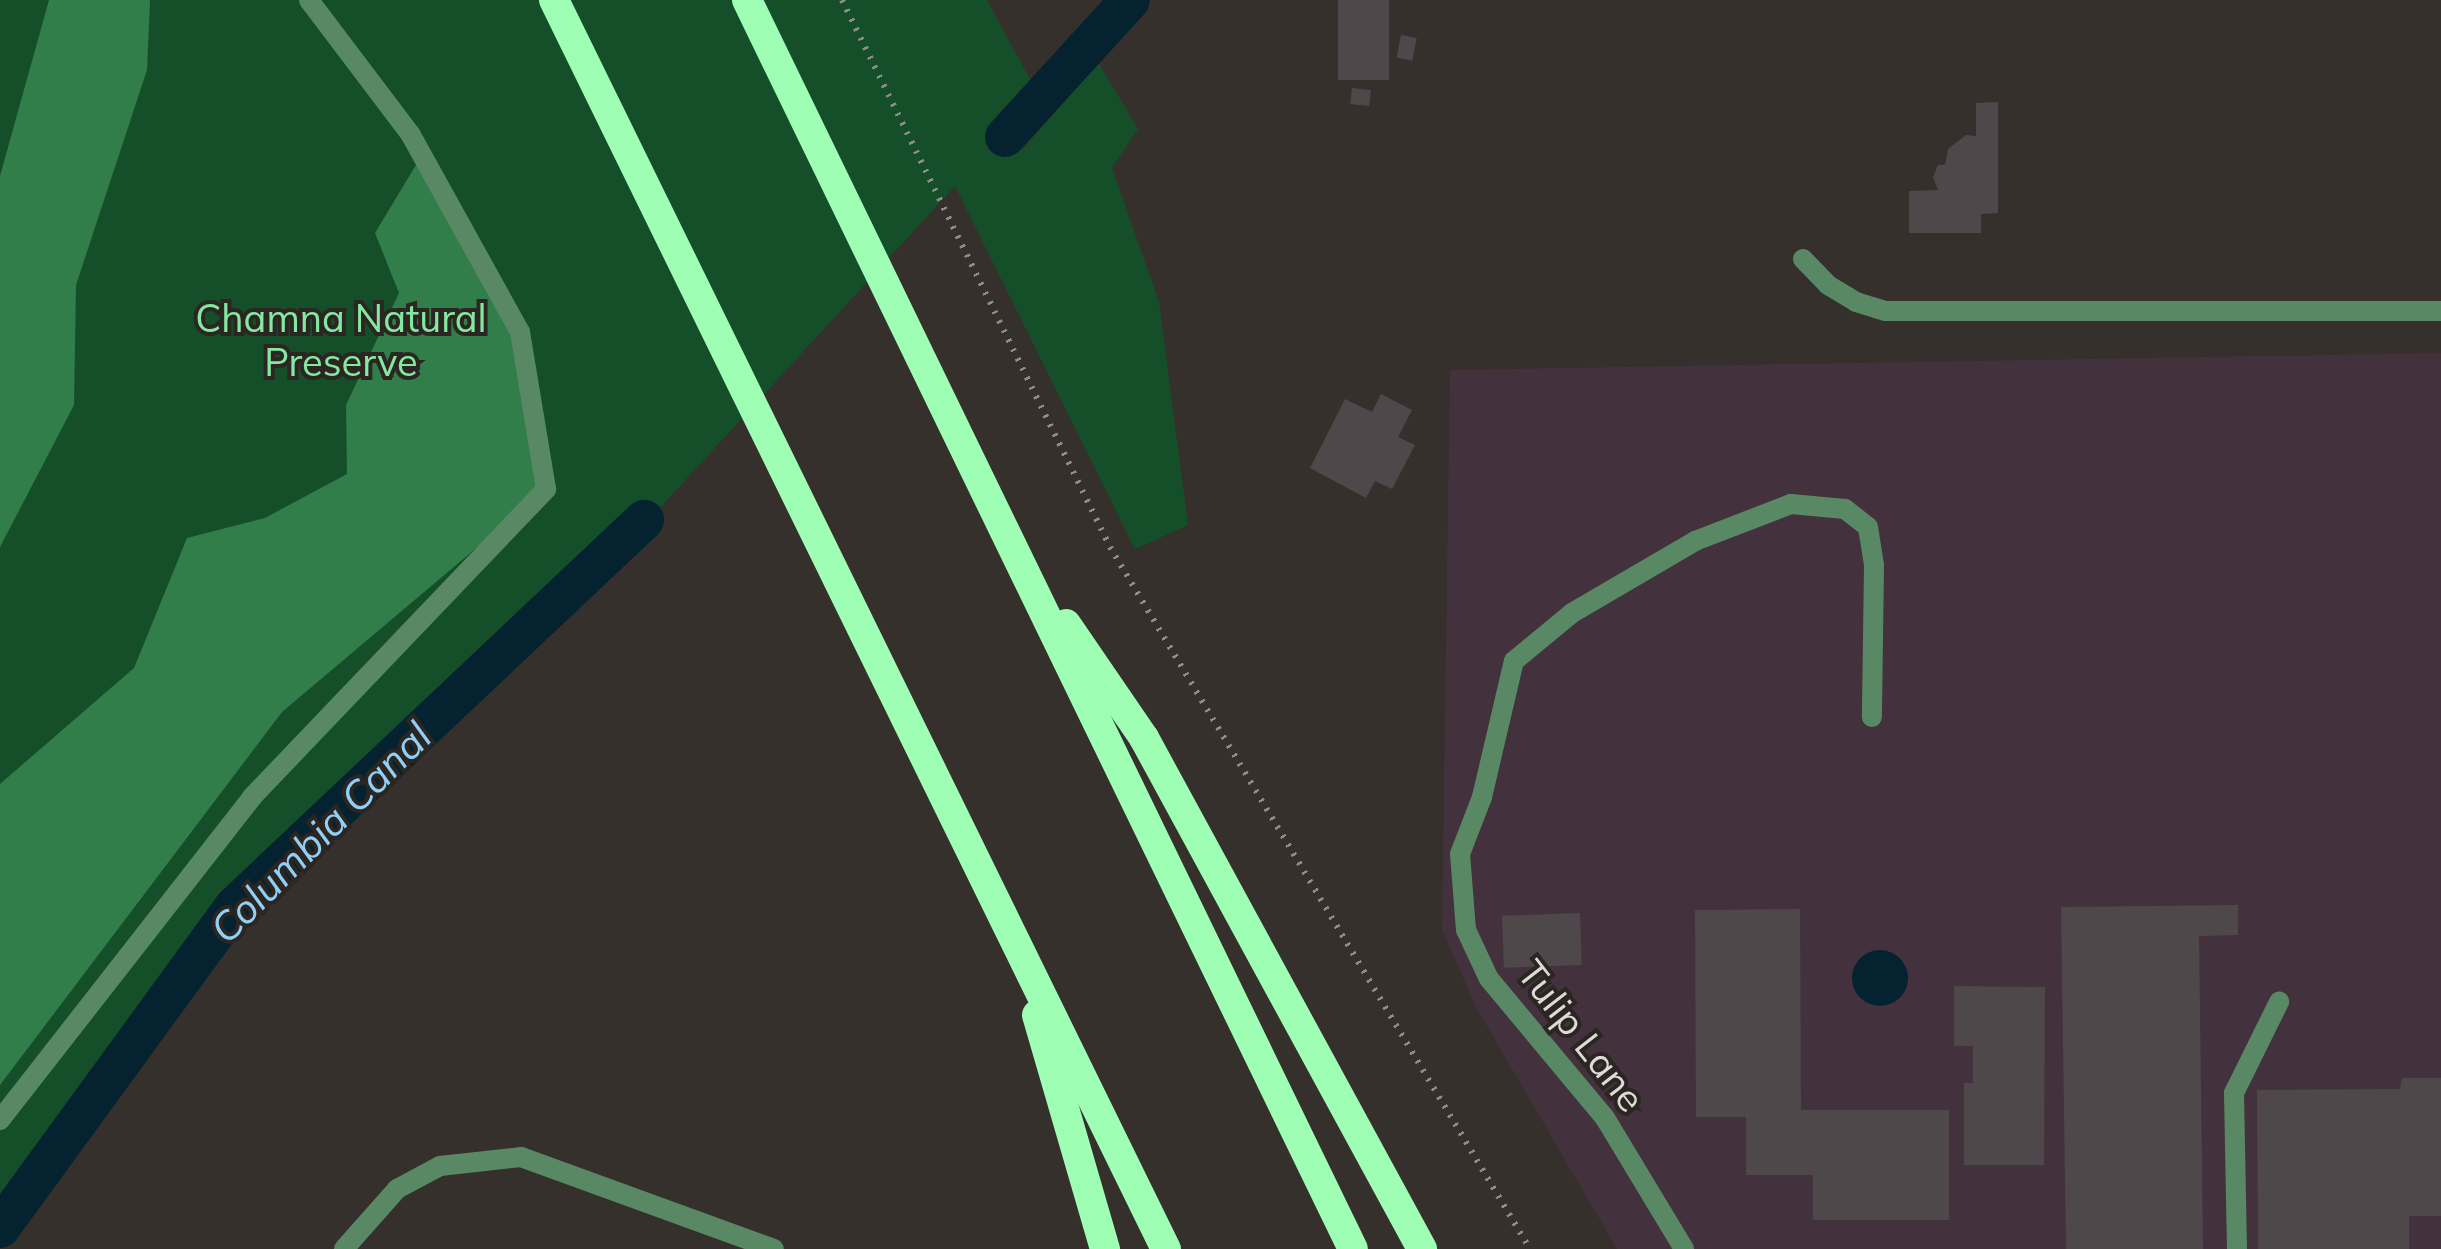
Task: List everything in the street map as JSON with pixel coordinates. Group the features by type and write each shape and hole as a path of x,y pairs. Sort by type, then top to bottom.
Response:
{"highway":[{"path":"554,0 1166,1249"},
{"path":"748,0 1353,1249"},
{"path":"1008,539 1144,738 1422,1249"},
{"path":"1014,935 1105,1249"}],"street":[{"path":"0,1120 252,797 546,490 520,332 411,135 309,0"},
{"path":"1803,258 1828,285 1856,302 1886,311 2441,312"},
{"name":"Tulip Lane","path":"1684,1249 1605,1118 1489,979 1466,930 1460,854 1482,797 1514,661 1572,614 1695,540 1791,504 1845,509 1868,527 1874,566 1872,717"},
{"path":"2237,1249 2234,1094 2279,1002"},
{"path":"344,1249 398,1190 440,1166 521,1158 774,1249"}],"path":[{"path":"842,0 1110,547 1530,1249"}],"shaded area":[{"path":"2441,353 2441,1249 1617,1249 1476,1007 1442,930 1450,370"}],"green space":[{"name":"Chamna Natural Preserve","path":"0,0 987,0 1038,94 1003,135 1022,150 1098,62 1138,129 1112,168 1159,302 1188,525 1135,549 955,186 646,523 234,907 0,1228"},
{"path":"49,0 150,0 147,70 76,285 74,405 0,547 0,176"},
{"path":"422,155 520,332 546,489 282,712 0,1085 0,784 134,668 187,538 265,518 347,474 346,405 399,293 375,233"}],"water":[{"path":"1880,950 1900,958 1908,978 1900,998 1880,1006 1860,998 1852,978 1860,958"}],"building":[{"path":"1338,0 1389,0 1389,80 1338,80"},
{"path":"1401,35 1417,38 1412,61 1397,58"},
{"path":"1352,88 1371,90 1369,106 1350,104"},
{"path":"1998,102 1998,213 1981,214 1981,233 1909,233 1909,191 1938,190 1933,177 1938,165 1945,165 1948,149 1966,135 1976,136 1976,103"},
{"path":"1381,394 1412,410 1398,437 1415,445 1392,489 1375,481 1366,498 1310,468 1345,399 1372,412"},
{"path":"2238,905 2238,935 2199,936 2203,1249 2066,1249 2061,907"},
{"path":"1800,909 1801,1110 1949,1110 1949,1220 1813,1220 1813,1175 1746,1175 1746,1117 1696,1117 1695,910"},
{"path":"1580,913 1582,965 1504,968 1502,916"},
{"path":"1954,986 2045,987 2044,1165 1964,1165 1964,1083 1973,1083 1973,1046 1954,1046"},
{"path":"2402,1078 2441,1078 2441,1216 2409,1216 2409,1249 2258,1249 2257,1090 2400,1089"}],"waterway":[{"name":"Columbia Canal","path":"1005,137 1130,0"},
{"name":"Columbia Canal","path":"0,1228 234,907 644,520"}]}
